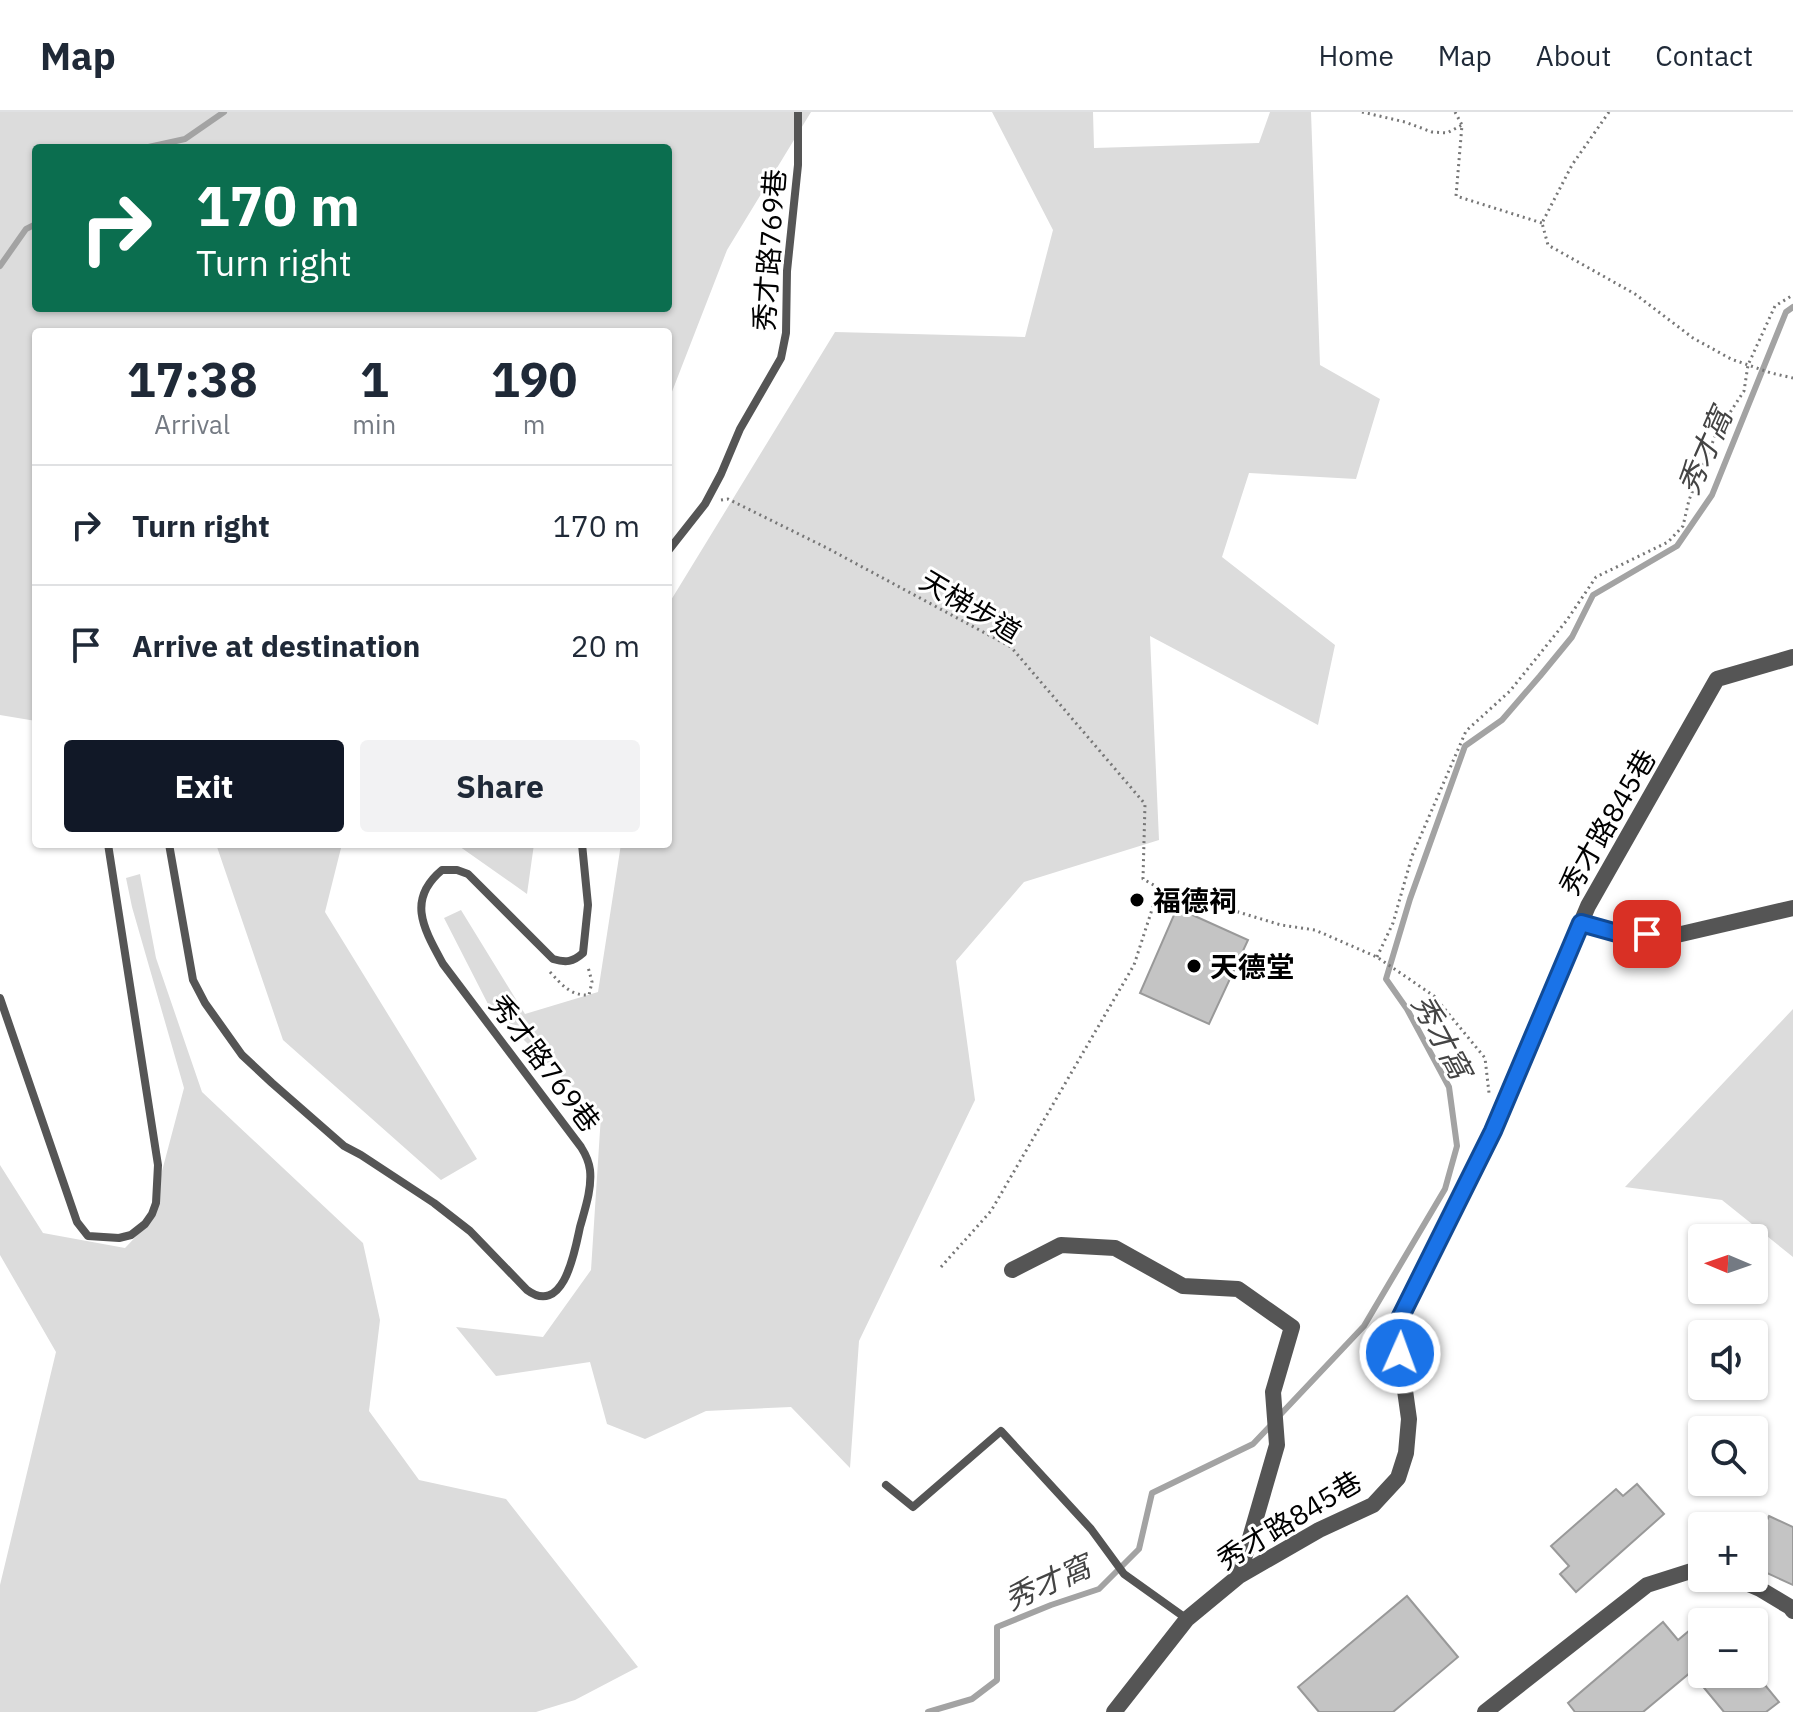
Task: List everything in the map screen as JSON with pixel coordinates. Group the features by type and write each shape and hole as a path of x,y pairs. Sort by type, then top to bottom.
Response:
{"street":[{"name":"秀才路845巷","path":"1114,1712 1187,1619 1239,1576 1319,1530 1373,1505 1398,1478 1406,1453 1409,1419 1396,1326 1493,1131 1588,906 1717,679 1793,657"},
{"path":"1581,923 1617,933 1677,935 1793,908"},
{"path":"1012,1270 1061,1245 1115,1248 1183,1286 1238,1289 1292,1327 1273,1392 1277,1445 1239,1576"},
{"path":"1485,1712 1647,1585 1688,1572"},
{"path":"1764,1592 1793,1611"}],"lane":[{"name":"秀才路769巷","path":"672,546 705,504 740,429 781,358 787,322 787,271 798,165 798,112"},
{"path":"0,998 77,1222 88,1236 119,1238 131,1235 152,1214 158,1193 158,1165 109,848"},
{"name":"秀才路769巷","path":"170,848 193,980 205,1003 242,1055 344,1146 434,1203 470,1231 527,1290 535,1296 544,1297 562,1283 572,1263 590,1186 588,1158 443,964 421,919 421,901 432,878 442,870 468,874 553,959 564,963 571,961 583,953 588,905 582,848"},
{"path":"886,1485 913,1507 1001,1431 1091,1529 1124,1574 1187,1619"}],"path":[{"path":"1362,112 1432,132 1447,133 1462,125"},
{"path":"1455,112 1462,125 1456,196 1542,223"},
{"path":"1609,112 1572,165 1542,223 1548,245 1635,294 1693,338 1731,359 1793,378"},
{"path":"1377,957 1393,923 1412,856 1466,731 1510,691 1567,620 1596,577 1668,542 1683,526 1689,500 1716,434 1744,391 1749,366 1775,306 1793,295"},
{"name":"天梯步道","path":"705,504 728,499 827,548 1011,647 1145,804 1143,879 1159,888"},
{"path":"941,1267 991,1211 1134,965 1159,888 1281,925 1315,930 1377,957 1434,996 1485,1058 1490,1102"}],"shaded area":[{"path":"0,112 811,112 727,250 672,392 672,328 32,328 32,720 0,715"},
{"path":"992,112 1093,112 1094,148 1259,143 1270,112 1311,112 1320,365 1380,399 1356,479 1249,473 1222,557 1335,645 1318,725 1150,636 1159,840 1024,882 956,961 975,1100 859,1341 850,1468 791,1407 706,1411 645,1439 607,1424 590,1362 496,1376 456,1327 543,1337 591,1270 601,1115 489,1006 444,918 461,910 525,1014 598,992 620,848 672,848 672,598 835,332 1025,337 1053,230"},
{"path":"217,848 341,848 325,912 477,1159 441,1180 283,1040"},
{"path":"462,848 533,848 527,894"},
{"path":"140,874 156,958 202,1092 363,1243 380,1320 369,1411 419,1480 506,1499 638,1667 575,1700 536,1712 0,1712 0,1585 56,1352 0,1255 0,1165 43,1233 125,1248 148,1224 184,1088 126,878"},
{"path":"1793,1009 1793,1257 1768,1237 1768,1224 1752,1224 1722,1200 1625,1187"}],"building":[{"name":"天德堂","path":"1177,908 1248,940 1209,1024 1140,993"},
{"path":"1637,1484 1664,1514 1576,1592 1560,1574 1569,1566 1551,1546 1616,1489 1623,1496"},
{"path":"1769,1516 1793,1527 1793,1585 1768,1573"},
{"path":"1407,1596 1458,1657 1393,1712 1319,1712 1298,1687"},
{"path":"1663,1622 1678,1640 1688,1632 1688,1674 1643,1712 1575,1712 1568,1703"},
{"path":"1704,1688 1768,1688 1779,1702 1766,1712 1724,1712"}],"waterway":[{"path":"162,144 185,139 224,112"},
{"path":"0,266 26,229 32,226"},
{"name":"秀才窩","path":"1279,1416 1364,1326 1445,1189 1457,1146 1449,1087 1407,1009 1386,979 1410,899 1465,746 1502,720 1540,676 1572,637 1593,595 1677,546 1712,495 1786,312 1793,307"},
{"name":"秀才窩","path":"928,1712 972,1699 997,1680 997,1627 1099,1589 1139,1549 1152,1493 1253,1444 1272,1424"}],"place":[{"name":"福德祠","path":"1137,900"},
{"name":"天德堂","path":"1194,966"}],"route":[{"path":"1400,1353 1396,1326 1493,1131 1581,923 1617,933 1647,934"}]}
